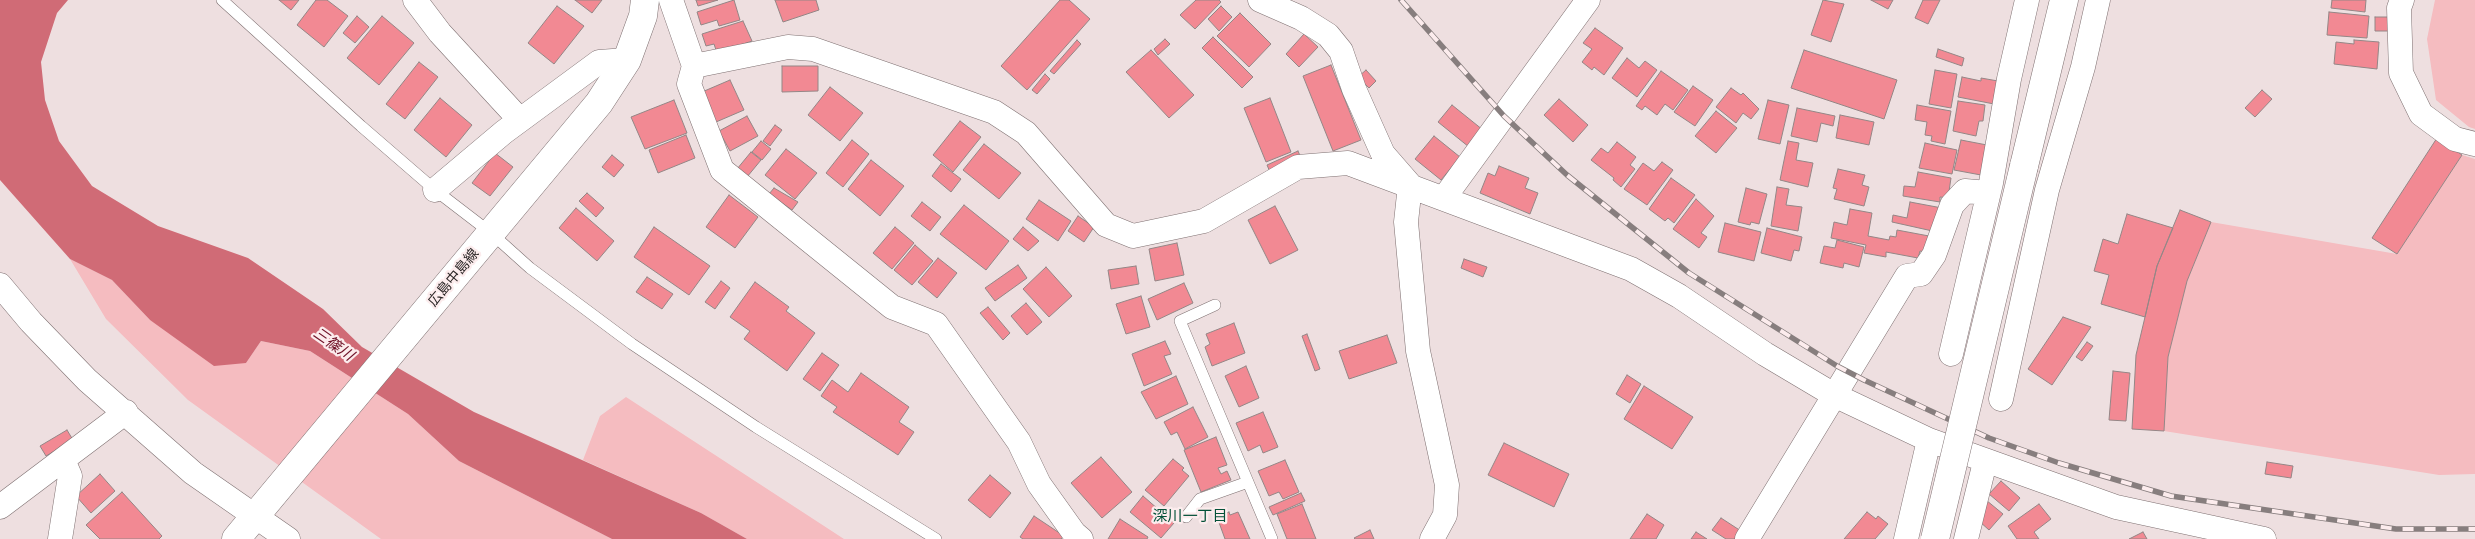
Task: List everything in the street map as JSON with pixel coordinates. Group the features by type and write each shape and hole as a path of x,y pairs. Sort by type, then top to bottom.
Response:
{"main road":[{"name":"広島中島線","path":"236,539 598,103 626,60 643,16 645,0"},
{"path":"1935,539 2064,0"}],"street":[{"path":"414,0 440,33 520,120"},
{"path":"671,0 694,66 689,84 722,170 892,307 936,324 1019,442 1039,484 1080,539"},
{"path":"1260,0 1301,18 1321,31 1341,51 1354,90 1383,154 1410,185 1406,222 1418,351 1447,485 1445,515 1432,539"},
{"path":"1444,198 1588,0"},
{"path":"1951,354 1988,193 2009,80 2027,0"},
{"path":"2001,399 2047,190 2082,67 2098,0"},
{"path":"2402,0 2399,8 2401,73 2421,114 2455,139 2475,144"},
{"path":"694,66 788,47 813,48 994,112 1026,133 1106,225 1133,236 1204,221 1298,167 1348,163 1631,269 1679,296 1765,354 1834,395 1928,440 2116,508 2228,535 2264,539"},
{"path":"435,190 520,120 599,62 626,60"},
{"path":"1747,539 1908,276 1921,274 1934,255 1952,205 1965,191 1988,193"},
{"path":"0,285 31,322 87,380 126,412 193,473 260,511 288,539"},
{"path":"0,507 126,412"},
{"path":"1906,539 1928,440"},
{"path":"60,539 70,476 63,460"},
{"path":"1966,539 1985,462"},
{"path":"260,511 273,539"}],"lane":[{"path":"222,0 435,190 486,239 530,268 632,344 756,427 936,539"},
{"path":"1215,305 1180,321 1272,539"},
{"path":"1186,517 1200,499 1248,482"}],"shaded area":[{"path":"2435,0 2475,0 2475,129 2469,127 2436,100 2427,39"},
{"path":"2462,155 2475,159 2475,474 2439,475 2164,431 2168,357 2187,281 2211,222 2397,254"},
{"path":"70,259 112,280 150,320 246,363 261,341 310,351 408,414 459,461 612,539 381,539 188,400 106,319"},
{"path":"626,397 844,539 747,539 701,513 583,460 600,416"}],"water":[{"name":"三篠川","path":"0,0 68,0 57,13 41,62 45,100 59,141 92,186 158,226 248,258 323,309 362,347 474,412 701,513 747,539 612,539 459,461 408,414 310,351 261,341 246,363 214,366 150,320 112,280 70,259 0,180"}],"building":[{"path":"279,0 299,0 291,10"},
{"path":"316,0 327,0 348,16 324,47 297,25"},
{"path":"575,0 602,0 592,13"},
{"path":"696,0 718,0 698,6"},
{"path":"734,0 740,20 719,26 717,20 701,25 697,12"},
{"path":"775,0 816,0 819,10 783,22"},
{"path":"1060,0 1069,0 1090,19 1027,90 1001,66"},
{"path":"1196,0 1219,0 1221,2 1195,29 1180,15"},
{"path":"1823,0 1844,4 1831,42 1811,35"},
{"path":"1871,0 1893,0 1888,9"},
{"path":"1923,0 1940,0 1928,24 1915,18"},
{"path":"2332,0 2366,0 2365,12 2331,8"},
{"path":"557,6 584,26 554,64 528,43"},
{"path":"1221,6 1232,17 1219,31 1208,19"},
{"path":"2329,12 2369,16 2367,38 2327,35"},
{"path":"1240,13 1271,44 1249,67 1217,36"},
{"path":"357,16 369,27 355,43 343,33"},
{"path":"382,16 414,43 379,85 347,58"},
{"path":"2375,17 2390,17 2390,31 2375,31"},
{"path":"743,21 752,41 717,53 714,44 706,46 702,34"},
{"path":"1595,28 1623,48 1604,75 1594,67 1592,70 1582,62 1592,49 1583,43"},
{"path":"1304,34 1318,47 1299,67 1286,54"},
{"path":"1213,37 1253,77 1242,88 1202,48"},
{"path":"1165,39 1170,44 1158,55 1154,49"},
{"path":"1077,40 1081,44 1054,74 1050,71"},
{"path":"2354,40 2379,42 2377,69 2334,64 2336,42 2354,44"},
{"path":"1938,49 1964,58 1962,66 1936,57"},
{"path":"1151,50 1194,95 1169,118 1126,72"},
{"path":"1804,50 1897,80 1884,119 1791,88"},
{"path":"1627,58 1639,68 1645,61 1657,70 1637,97 1612,78"},
{"path":"419,62 438,77 405,119 386,104"},
{"path":"1331,65 1361,140 1333,151 1303,76"},
{"path":"782,66 818,66 818,91 782,92"},
{"path":"1366,70 1376,81 1369,88 1358,77"},
{"path":"1935,70 1957,74 1951,108 1929,104"},
{"path":"1661,71 1688,90 1673,110 1665,104 1657,115 1645,106 1642,110 1636,106"},
{"path":"1045,74 1050,79 1037,94 1032,90"},
{"path":"1962,77 1981,81 1981,78 1998,81 1994,104 1958,97"},
{"path":"730,80 744,110 716,122 702,92"},
{"path":"1693,86 1713,100 1695,126 1674,112"},
{"path":"830,87 863,113 840,141 808,115"},
{"path":"1731,88 1741,95 1743,93 1759,109 1751,119 1743,113 1736,123 1716,107"},
{"path":"2262,90 2272,99 2255,117 2245,108"},
{"path":"440,98 472,125 446,157 414,130"},
{"path":"1270,98 1291,152 1266,162 1244,108"},
{"path":"1559,99 1588,125 1573,142 1544,115"},
{"path":"674,100 687,133 645,149 631,117"},
{"path":"1768,100 1789,105 1780,144 1758,139"},
{"path":"1958,101 1985,105 1983,121 1979,121 1976,136 1953,131"},
{"path":"1452,105 1483,130 1469,147 1438,122"},
{"path":"1917,105 1951,111 1945,144 1931,141 1932,136 1925,135 1927,122 1915,120"},
{"path":"1797,108 1835,116 1833,126 1821,123 1817,142 1791,136"},
{"path":"1716,111 1737,128 1716,153 1695,136"},
{"path":"1840,115 1874,122 1869,145 1836,138"},
{"path":"747,116 758,136 730,151 719,131"},
{"path":"960,121 981,137 953,172 933,155"},
{"path":"775,125 782,130 770,146 763,141"},
{"path":"686,135 695,158 658,173 649,150"},
{"path":"1434,136 1460,157 1441,180 1415,159"},
{"path":"2437,138 2462,155 2397,254 2372,238"},
{"path":"852,140 869,154 843,187 826,173"},
{"path":"1961,140 1987,145 1981,175 1954,170"},
{"path":"761,141 771,149 762,160 752,152"},
{"path":"1788,141 1799,143 1796,160 1813,163 1808,187 1780,180"},
{"path":"1617,142 1636,157 1630,165 1635,169 1621,187 1613,180 1614,178 1591,160 1601,148 1608,153"},
{"path":"1925,143 1957,150 1952,174 1919,168"},
{"path":"984,144 1021,173 999,199 963,170"},
{"path":"786,149 817,173 795,199 765,175"},
{"path":"1298,151 1301,158 1270,172 1267,165"},
{"path":"751,152 761,160 747,177 737,169"},
{"path":"495,153 513,167 490,196 472,183"},
{"path":"612,155 624,165 614,177 602,167"},
{"path":"871,160 904,186 880,216 848,189"},
{"path":"1662,162 1673,170 1647,205 1624,189 1643,163 1654,171"},
{"path":"941,164 961,179 951,192 932,176"},
{"path":"1499,166 1529,178 1525,188 1538,193 1530,214 1480,193 1488,173 1495,176"},
{"path":"1838,169 1865,175 1862,185 1869,187 1864,206 1834,199 1837,189 1833,188"},
{"path":"1918,172 1951,178 1948,198 1940,197 1940,202 1903,196 1904,186 1915,187"},
{"path":"1671,178 1695,195 1674,223 1668,218 1665,221 1649,209"},
{"path":"1777,187 1789,189 1786,205 1802,207 1798,231 1771,226"},
{"path":"774,188 798,202 792,210 769,194"},
{"path":"1746,188 1767,194 1759,224 1751,222 1750,225 1738,222"},
{"path":"587,193 604,208 596,217 579,201"},
{"path":"729,195 758,217 735,248 706,227"},
{"path":"1696,199 1714,216 1701,233 1707,237 1699,248 1673,229"},
{"path":"1039,200 1071,221 1058,241 1026,219"},
{"path":"922,202 941,217 930,231 911,216"},
{"path":"1910,202 1942,208 1937,232 1892,222 1893,215 1907,218"},
{"path":"964,205 1009,241 986,270 940,234"},
{"path":"1275,206 1298,250 1270,264 1248,220"},
{"path":"576,208 614,241 597,261 559,228"},
{"path":"1850,209 1872,213 1868,236 1889,240 1890,236 1896,237 1897,230 1929,236 1926,252 1920,251 1918,258 1886,252 1886,257 1864,253 1866,245 1831,238 1834,222 1847,225"},
{"path":"2180,210 2211,222 2187,281 2168,357 2164,431 2132,429 2136,355 2157,266"},
{"path":"2127,214 2173,228 2157,266 2145,317 2101,304 2109,275 2094,271 2103,239 2118,244"},
{"path":"1078,216 1094,227 1084,242 1068,231"},
{"path":"1725,223 1761,232 1754,261 1718,252"},
{"path":"654,227 710,266 689,295 634,257"},
{"path":"895,227 914,243 892,269 873,253"},
{"path":"1023,227 1039,241 1028,251 1013,239"},
{"path":"1767,228 1802,237 1799,251 1794,250 1791,261 1761,253"},
{"path":"1837,240 1864,247 1859,267 1844,263 1843,268 1820,263 1824,246 1835,248"},
{"path":"1177,243 1184,275 1155,281 1149,249"},
{"path":"915,245 933,261 912,285 894,270"},
{"path":"938,258 957,273 937,298 918,282"},
{"path":"1464,259 1487,267 1483,277 1461,268"},
{"path":"1018,265 1027,278 995,301 985,288"},
{"path":"1136,266 1139,284 1111,289 1108,270"},
{"path":"1046,267 1072,296 1049,317 1023,289"},
{"path":"647,277 673,294 662,309 636,292"},
{"path":"721,281 730,288 715,309 705,302"},
{"path":"755,282 789,307 786,311 815,333 787,371 744,339 750,331 730,317"},
{"path":"1184,283 1193,303 1157,320 1148,299"},
{"path":"1141,296 1150,327 1126,334 1116,304"},
{"path":"1026,303 1042,322 1027,335 1011,316"},
{"path":"988,307 1010,333 1003,340 980,313"},
{"path":"2063,317 2091,327 2052,385 2028,369"},
{"path":"1234,323 1245,353 1212,366 1205,347 1210,344 1206,334"},
{"path":"1307,334 1320,369 1315,371 1302,336"},
{"path":"1387,335 1397,363 1349,379 1339,351"},
{"path":"1165,341 1171,354 1164,356 1172,374 1144,386 1132,354"},
{"path":"2087,342 2093,346 2082,361 2076,357"},
{"path":"822,353 839,365 820,391 803,379"},
{"path":"1246,366 1259,398 1239,407 1225,376"},
{"path":"2113,371 2130,373 2126,421 2109,420"},
{"path":"861,373 909,407 899,422 914,432 898,455 833,412 837,407 821,396 832,380 848,392"},
{"path":"1627,375 1641,384 1630,403 1616,394"},
{"path":"1176,376 1188,404 1156,419 1141,392"},
{"path":"1644,386 1693,417 1672,449 1624,419"},
{"path":"1193,407 1208,437 1185,449 1177,432 1171,435 1164,422"},
{"path":"1263,412 1278,447 1263,453 1260,445 1248,451 1236,423"},
{"path":"67,430 73,440 46,456 40,446"},
{"path":"1216,437 1227,465 1218,468 1221,474 1227,471 1231,480 1201,492 1184,450"},
{"path":"1504,443 1569,474 1554,507 1488,475"},
{"path":"1101,457 1132,492 1102,518 1071,483"},
{"path":"1173,459 1184,468 1182,470 1189,476 1164,506 1145,490"},
{"path":"1285,460 1299,492 1283,499 1279,492 1269,496 1258,471"},
{"path":"2267,462 2293,466 2291,478 2265,474"},
{"path":"100,474 115,491 91,513 76,496"},
{"path":"990,475 1011,493 990,518 968,500"},
{"path":"2001,481 2020,498 2009,511 1989,494"},
{"path":"122,492 162,536 159,539 100,539 86,525"},
{"path":"1301,493 1305,501 1273,515 1269,507"},
{"path":"1143,496 1174,523 1161,538 1130,512"},
{"path":"1986,500 2003,514 1989,530 1979,521"},
{"path":"1302,504 1316,539 1287,539 1277,514"},
{"path":"2039,504 2051,519 2034,532 2039,539 2017,539 2008,526"},
{"path":"1229,512 1230,515 1238,512 1250,539 1225,539 1217,517"},
{"path":"1867,512 1876,519 1878,516 1888,524 1875,539 1844,539"},
{"path":"1647,514 1664,525 1656,539 1630,539"},
{"path":"1034,516 1064,536 1061,539 1023,539 1020,537"},
{"path":"1721,518 1741,531 1735,539 1726,539 1712,530"},
{"path":"1120,519 1148,537 1147,539 1108,539"},
{"path":"1370,530 1374,539 1354,538"},
{"path":"1696,532 1707,539 1691,539"},
{"path":"2143,532 2147,539 2129,539"}],"railway":[{"path":"1401,0 1504,116 1567,175 1689,273 1837,366 1864,380 1989,438 2059,463 2171,496 2396,529 2475,529"}],"district":[{"name":"深川一丁目","path":"1190,517"}]}
